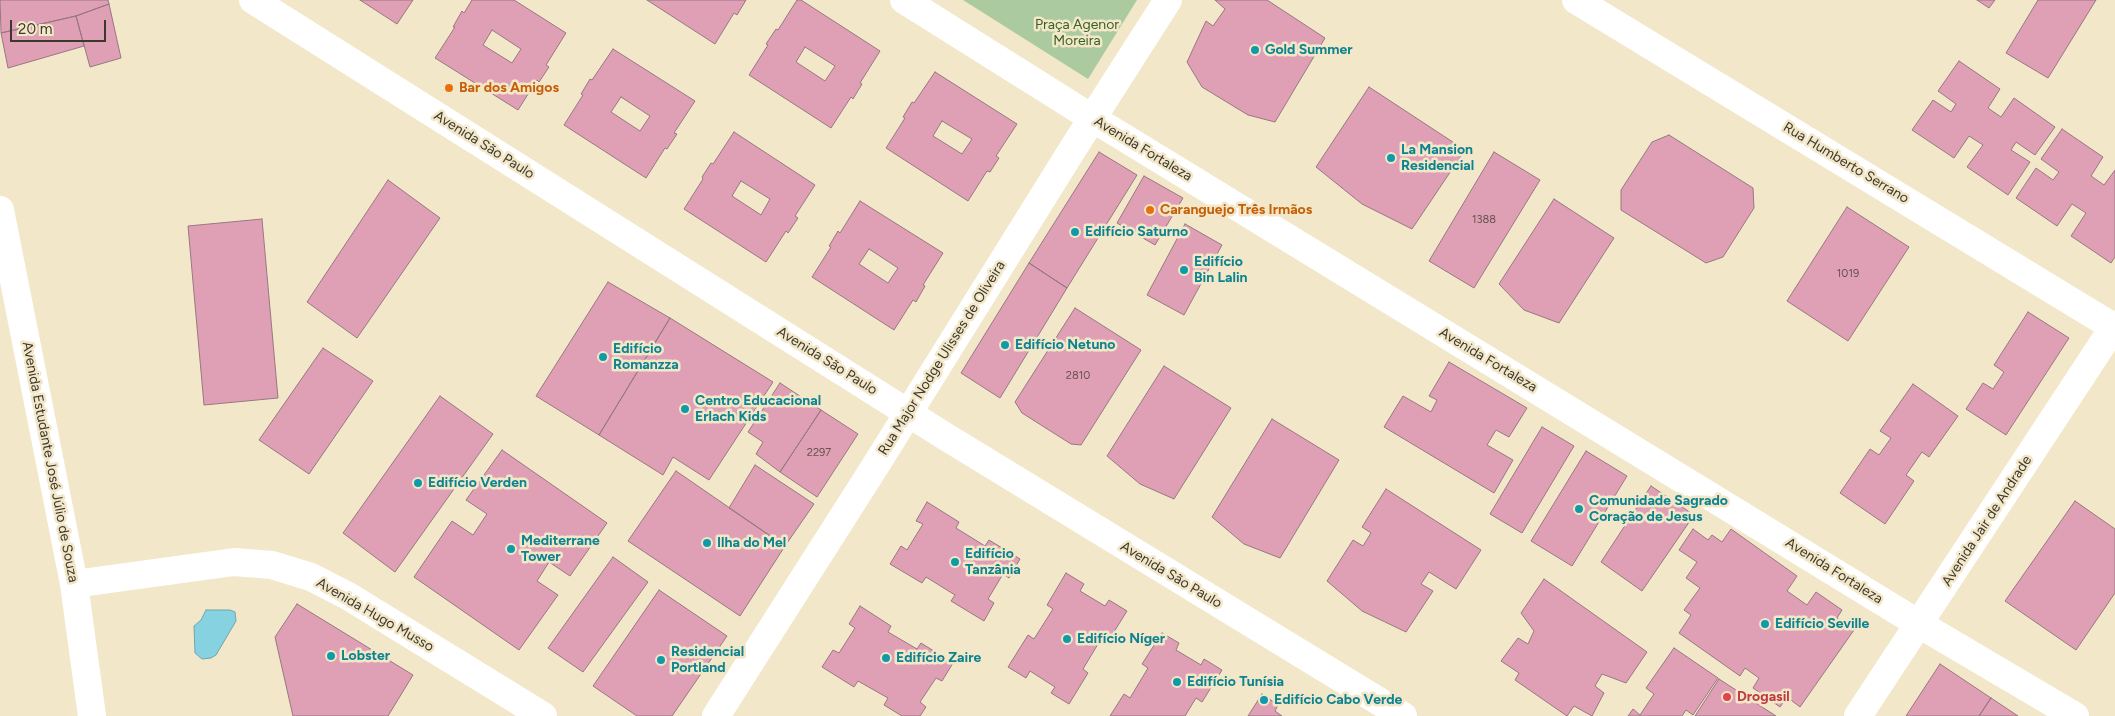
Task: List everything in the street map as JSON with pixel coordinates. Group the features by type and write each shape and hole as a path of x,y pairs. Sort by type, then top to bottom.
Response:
{"main road":[{"name":"Avenida São Paulo","path":"253,0 1076,517 1403,716"},
{"name":"Avenida Fortaleza","path":"904,0 1092,118 1919,624 2075,716"},
{"name":"Rua Major Nodge Ulisses de Oliveira","path":"716,716 1168,0"},
{"name":"Rua Humberto Serrano","path":"1576,0 2115,327"},
{"name":"Avenida Estudante José Júlio de Souza","path":"0,210 74,584 92,716"},
{"name":"Avenida Jair de Andrade","path":"1858,716 2115,327"},
{"name":"Avenida Hugo Musso","path":"74,584 234,562 272,565 311,577 348,596 543,716"}],"green space":[{"name":"Praça Agenor Moreira","path":"963,0 1137,0 1088,79"}],"water":[{"path":"206,610 230,610 235,612 236,621 216,655 211,658 202,659 195,653 194,626 201,620"}],"building":[{"path":"0,0 108,0 109,4 76,16 1,33"},
{"path":"360,0 413,0 397,24"},
{"path":"472,0 514,0 566,33 546,65 549,67 539,82 537,80 518,110 435,58 455,27 453,27 462,11 464,13","holes":["492,30 521,49 512,63 483,45"]},
{"path":"647,0 746,0 737,15 734,13 715,44"},
{"path":"797,0 801,0 880,51 860,83 862,84 853,99 851,97 831,128 749,75 768,45 766,44 776,29 778,30","holes":["805,47 835,66 825,81 796,62"]},
{"name":"Gold Summer","path":"1215,0 1267,0 1325,38 1275,122 1248,115 1202,87 1187,62 1206,21 1213,26 1225,9"},
{"path":"1977,0 1995,0 1989,8"},
{"path":"2038,0 2096,0 2048,78 2006,53"},
{"path":"109,4 121,58 90,67 76,16"},
{"path":"76,16 84,46 8,68 1,33"},
{"path":"613,49 695,101 674,133 677,134 667,149 665,148 646,178 564,125 583,95 581,94 590,79 592,80","holes":["621,97 650,116 640,131 611,112"]},
{"path":"1959,61 2000,89 1988,108 2001,117 2014,98 2055,127 2035,155 2016,142 2011,150 2030,162 2008,195 1967,167 1983,145 1969,136 1954,158 1912,130 1933,100 1951,112 1956,104 1938,91"},
{"path":"935,72 1017,124 996,156 999,158 990,172 987,171 968,201 886,148 905,118 903,117 912,102 914,103","holes":["942,121 972,139 962,154 933,136"]},
{"name":"La Mansion Residencial","path":"1369,87 1465,150 1412,229 1362,204 1316,167"},
{"path":"2062,129 2103,157 2091,176 2104,185 2115,170 2115,257 2111,263 2071,236 2086,213 2072,204 2057,226 2016,198 2036,168 2053,180 2059,172 2041,159"},
{"path":"734,132 815,185 795,216 798,218 788,233 786,231 766,262 684,209 711,163 713,164","holes":["741,181 770,199 761,215 732,196"]},
{"path":"1669,135 1753,188 1754,208 1723,257 1706,263 1621,210 1621,190 1652,142"},
{"name":"Edifício Saturno","path":"1099,152 1137,175 1067,288 1029,263"},
{"path":"1494,152 1540,180 1474,288 1429,261"},
{"name":"Caranguejo Três Irmãos","path":"1144,176 1183,198 1155,245 1117,223"},
{"path":"388,180 440,218 357,338 307,302"},
{"path":"1554,199 1614,238 1559,323 1524,310 1499,284"},
{"path":"860,201 943,253 923,285 925,286 916,302 913,300 894,330 812,277 831,247 829,246 838,231 840,233","holes":["869,249 898,268 888,283 859,264"]},
{"path":"1847,207 1909,247 1848,341 1787,301"},
{"path":"262,219 278,398 204,405 188,226"},
{"name":"Edifício Bin Lalin","path":"1185,224 1222,245 1184,315 1147,295"},
{"name":"Edifício Netuno","path":"1029,263 1067,288 1000,398 961,373"},
{"name":"Edifício Romanzza","path":"608,282 670,318 599,435 536,396"},
{"path":"1075,308 1141,350 1081,445 1071,444 1022,413 1015,402"},
{"path":"2028,312 2069,338 2006,435 1966,409 1983,383 1993,389 2004,372 1994,365"},
{"name":"Centro Educacional Erlach Kids","path":"670,318 773,382 709,480 673,457 663,475 599,435"},
{"path":"323,348 373,381 309,474 259,440"},
{"path":"1449,362 1527,408 1509,437 1496,430 1487,445 1513,460 1494,493 1384,427 1403,396 1431,412 1437,400 1429,396"},
{"path":"1164,366 1231,408 1174,499 1140,484 1107,456"},
{"path":"780,383 821,410 780,472 756,454 763,442 748,432"},
{"path":"1913,384 1958,416 1929,457 1922,452 1906,475 1914,481 1885,524 1840,493 1870,449 1879,455 1891,438 1880,431"},
{"name":"Edifício Verden","path":"440,396 493,434 395,572 343,533"},
{"path":"821,410 858,434 817,497 780,472"},
{"path":"1272,419 1339,460 1280,558 1244,544 1212,517"},
{"path":"1542,427 1574,446 1522,533 1490,514"},
{"name":"Mediterrane Tower","path":"502,450 607,523 570,576 549,562 537,581 558,595 519,650 414,577 452,521 473,535 487,514 466,500"},
{"name":"Comunidade Sagrado Coração de Jesus","path":"1586,451 1627,476 1572,566 1531,541"},
{"path":"755,465 814,504 785,546 729,508"},
{"name":"Ilha do Mel","path":"676,471 785,546 740,616 628,541"},
{"path":"1651,486 1694,515 1642,591 1601,562"},
{"path":"1386,489 1481,550 1456,589 1429,572 1421,584 1433,591 1406,632 1362,611 1327,581 1353,540 1363,546 1371,533 1362,527"},
{"path":"2075,501 2115,529 2115,593 2076,650 2005,601"},
{"name":"Edifício Tanzânia","path":"927,502 959,522 956,528 985,546 989,540 1020,559 1009,578 1003,574 988,599 994,603 984,621 951,601 955,595 926,577 922,583 890,564 901,546 907,550 923,524 916,521"},
{"name":"Edifício Seville","path":"1693,529 1708,540 1712,535 1722,542 1731,529 1797,576 1787,591 1807,605 1816,592 1842,610 1837,618 1854,630 1800,707 1787,697 1780,707 1753,688 1759,678 1745,668 1740,676 1679,633 1691,615 1684,610 1700,588 1686,578 1697,562 1679,550"},
{"path":"613,557 648,582 583,672 548,648"},
{"name":"Edifício Níger","path":"1066,573 1084,584 1080,591 1105,606 1109,600 1127,611 1107,643 1101,639 1083,669 1088,673 1069,704 1051,693 1055,687 1030,671 1026,678 1008,667 1028,635 1034,639 1053,609 1047,605"},
{"path":"1544,579 1647,652 1626,683 1602,674 1595,686 1604,693 1592,716 1574,706 1567,716 1515,680 1519,673 1501,661 1518,638 1528,644 1534,631 1521,613"},
{"name":"Residencial Portland","path":"659,590 727,636 672,716 637,716 593,686"},
{"name":"Lobster","path":"297,604 413,675 388,716 293,716 275,637"},
{"name":"Edifício Zaire","path":"860,606 891,626 888,632 917,649 921,643 953,663 942,681 936,678 920,702 926,707 920,716 902,716 884,705 888,698 858,681 854,687 822,667 833,650 839,653 855,628 849,624"},
{"name":"Edifício Tunísia","path":"1162,633 1179,643 1176,650 1201,665 1204,659 1222,670 1202,702 1196,698 1185,716 1110,716 1124,694 1130,698 1148,668 1142,664"},
{"path":"1674,648 1718,678 1693,715 1686,710 1682,716 1628,716 1633,709 1640,715 1654,694 1646,688"},
{"path":"1940,664 1991,698 1979,716 1906,716"},
{"name":"Drogasil","path":"1719,679 1776,716 1695,716"},
{"name":"Edifício Cabo Verde","path":"1262,694 1278,705 1275,711 1282,716 1248,716"},
{"path":"1991,698 2018,716 1979,716"}],"place":[{"name":"Gold Summer","path":"1255,50"},
{"name":"Bar dos Amigos","path":"449,88"},
{"name":"La Mansion Residencial","path":"1391,158"},
{"name":"Caranguejo Três Irmãos","path":"1150,210"},
{"name":"Edifício Saturno","path":"1075,232"},
{"name":"Edifício Bin Lalin","path":"1184,270"},
{"name":"Edifício Netuno","path":"1005,345"},
{"name":"Edifício Romanzza","path":"603,357"},
{"name":"Centro Educacional Erlach Kids","path":"685,409"},
{"name":"Edifício Verden","path":"418,483"},
{"name":"Comunidade Sagrado Coração de Jesus","path":"1579,509"},
{"name":"Ilha do Mel","path":"707,543"},
{"name":"Mediterrane Tower","path":"511,549"},
{"name":"Edifício Tanzânia","path":"955,562"},
{"name":"Edifício Seville","path":"1765,624"},
{"name":"Edifício Níger","path":"1067,639"},
{"name":"Lobster","path":"331,656"},
{"name":"Edifício Zaire","path":"886,658"},
{"name":"Residencial Portland","path":"661,660"},
{"name":"Edifício Tunísia","path":"1177,682"},
{"name":"Drogasil","path":"1727,697"},
{"name":"Edifício Cabo Verde","path":"1264,700"}]}
